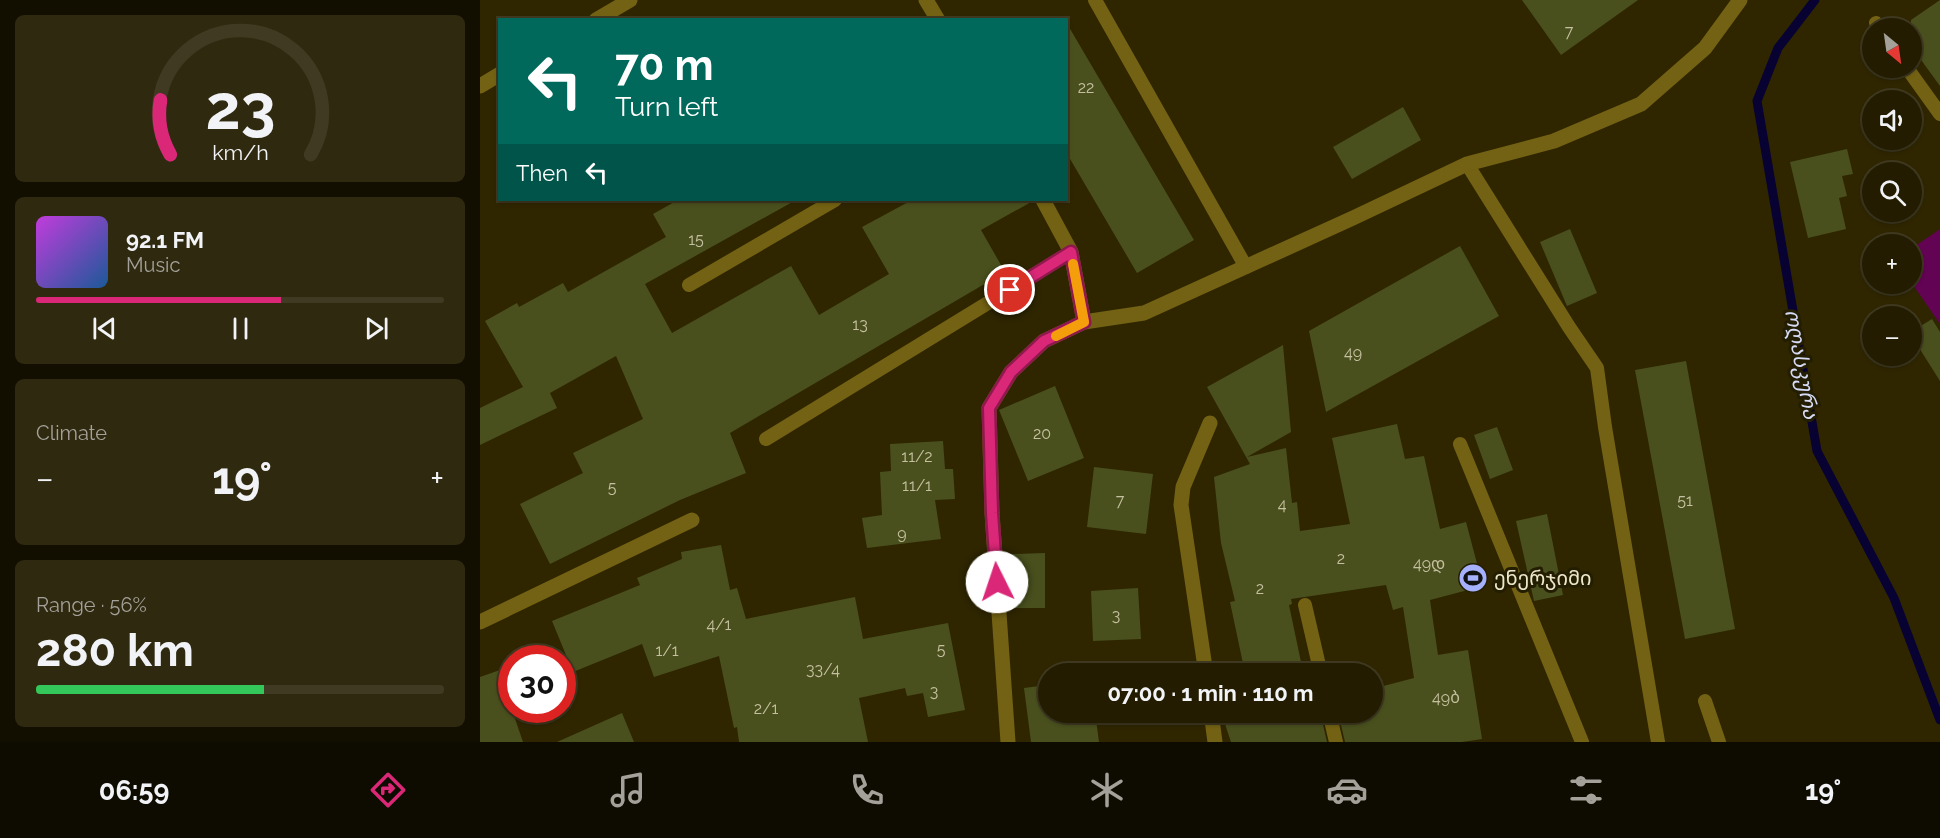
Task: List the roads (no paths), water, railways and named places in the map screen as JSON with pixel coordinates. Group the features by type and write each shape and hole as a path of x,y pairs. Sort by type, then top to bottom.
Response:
{"street":[{"path":"599,18 630,0"},
{"path":"926,0 937,18"},
{"path":"1008,742 992,513 989,408 1011,372 1044,341 1084,322 1144,313 1467,164 1554,141 1641,104 1705,48 1740,0"},
{"path":"480,86 498,75"},
{"path":"1044,201 1071,252 1084,322"},
{"path":"1204,663 1181,505 1183,487 1210,423"},
{"path":"480,622 692,520"},
{"path":"1212,723 1215,742"}],"lane":[{"path":"1095,0 1246,267"},
{"path":"1914,78 1940,114"},
{"path":"1467,164 1597,368 1658,742"},
{"path":"689,285 833,201"},
{"path":"766,439 1071,252"},
{"path":"1460,444 1582,742"},
{"path":"1305,605 1318,663"},
{"path":"1705,701 1719,742"},
{"path":"1332,723 1336,742"}],"waterway":[{"name":"ოღასკურა","path":"1815,0 1778,48 1757,101 1817,451 1894,598 1940,720"}],"place":[{"name":"ენერჯიმი","path":"1473,578"}]}
